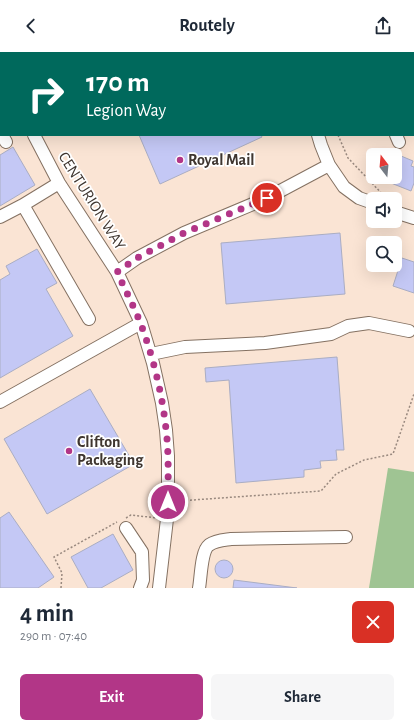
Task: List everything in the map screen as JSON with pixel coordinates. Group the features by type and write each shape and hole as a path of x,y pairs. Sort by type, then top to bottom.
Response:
{"street":[{"name":"CENTURION WAY","path":"35,136 59,183 117,272 141,323 151,354 162,403 168,456 167,519 159,588"},
{"path":"318,136 329,165 344,187 359,198 366,200"},
{"path":"117,272 143,255 184,233 267,198 329,165"},
{"path":"0,217 59,183"},
{"path":"23,205 89,319"},
{"path":"402,214 414,218"},
{"path":"0,402 141,323"},
{"path":"151,354 185,348 264,344 331,334 348,326 369,323 409,331"},
{"path":"122,523 142,552 143,580 140,588"},
{"path":"200,588 204,552 208,545 218,540 231,538 346,537"}],"path":[{"path":"338,136 348,158 380,192"},
{"path":"168,502 322,491 336,474 364,460 393,454 414,394"},
{"path":"61,588 62,573 54,557 122,523 131,515 167,519"}],"green space":[{"path":"388,468 414,472 414,588 369,588"}],"building":[{"name":"Royal Mail","path":"139,136 262,137 160,184"},
{"path":"13,147 35,185 0,206 0,155"},
{"path":"402,156 413,161 411,166 414,167 414,183 411,191 394,184 402,184"},
{"path":"340,233 345,294 226,304 221,243"},
{"path":"37,249 57,283 46,289 73,336 0,378 0,280 10,274 6,266"},
{"path":"402,258 414,262 414,293 393,286 398,272 402,272"},
{"path":"337,357 344,450 336,450 337,460 320,461 321,468 304,470 304,477 236,483 229,380 206,382 205,368"},
{"name":"Clifton Packaging","path":"90,389 134,464 47,514 4,439"},
{"path":"9,512 54,577 38,588 0,588 0,518"},
{"path":"113,534 133,570 101,588 88,588 71,557"},
{"path":"224,560 230,563 233,569 230,575 224,578 218,575 215,569 218,563"},
{"path":"234,580 297,588 233,588"}],"place":[{"name":"Royal Mail","path":"180,160"},
{"name":"Clifton Packaging","path":"69,451"}],"route":[{"path":"168,502 168,456 162,403 153,363 141,323 117,272 137,258 184,233 267,198"}]}
